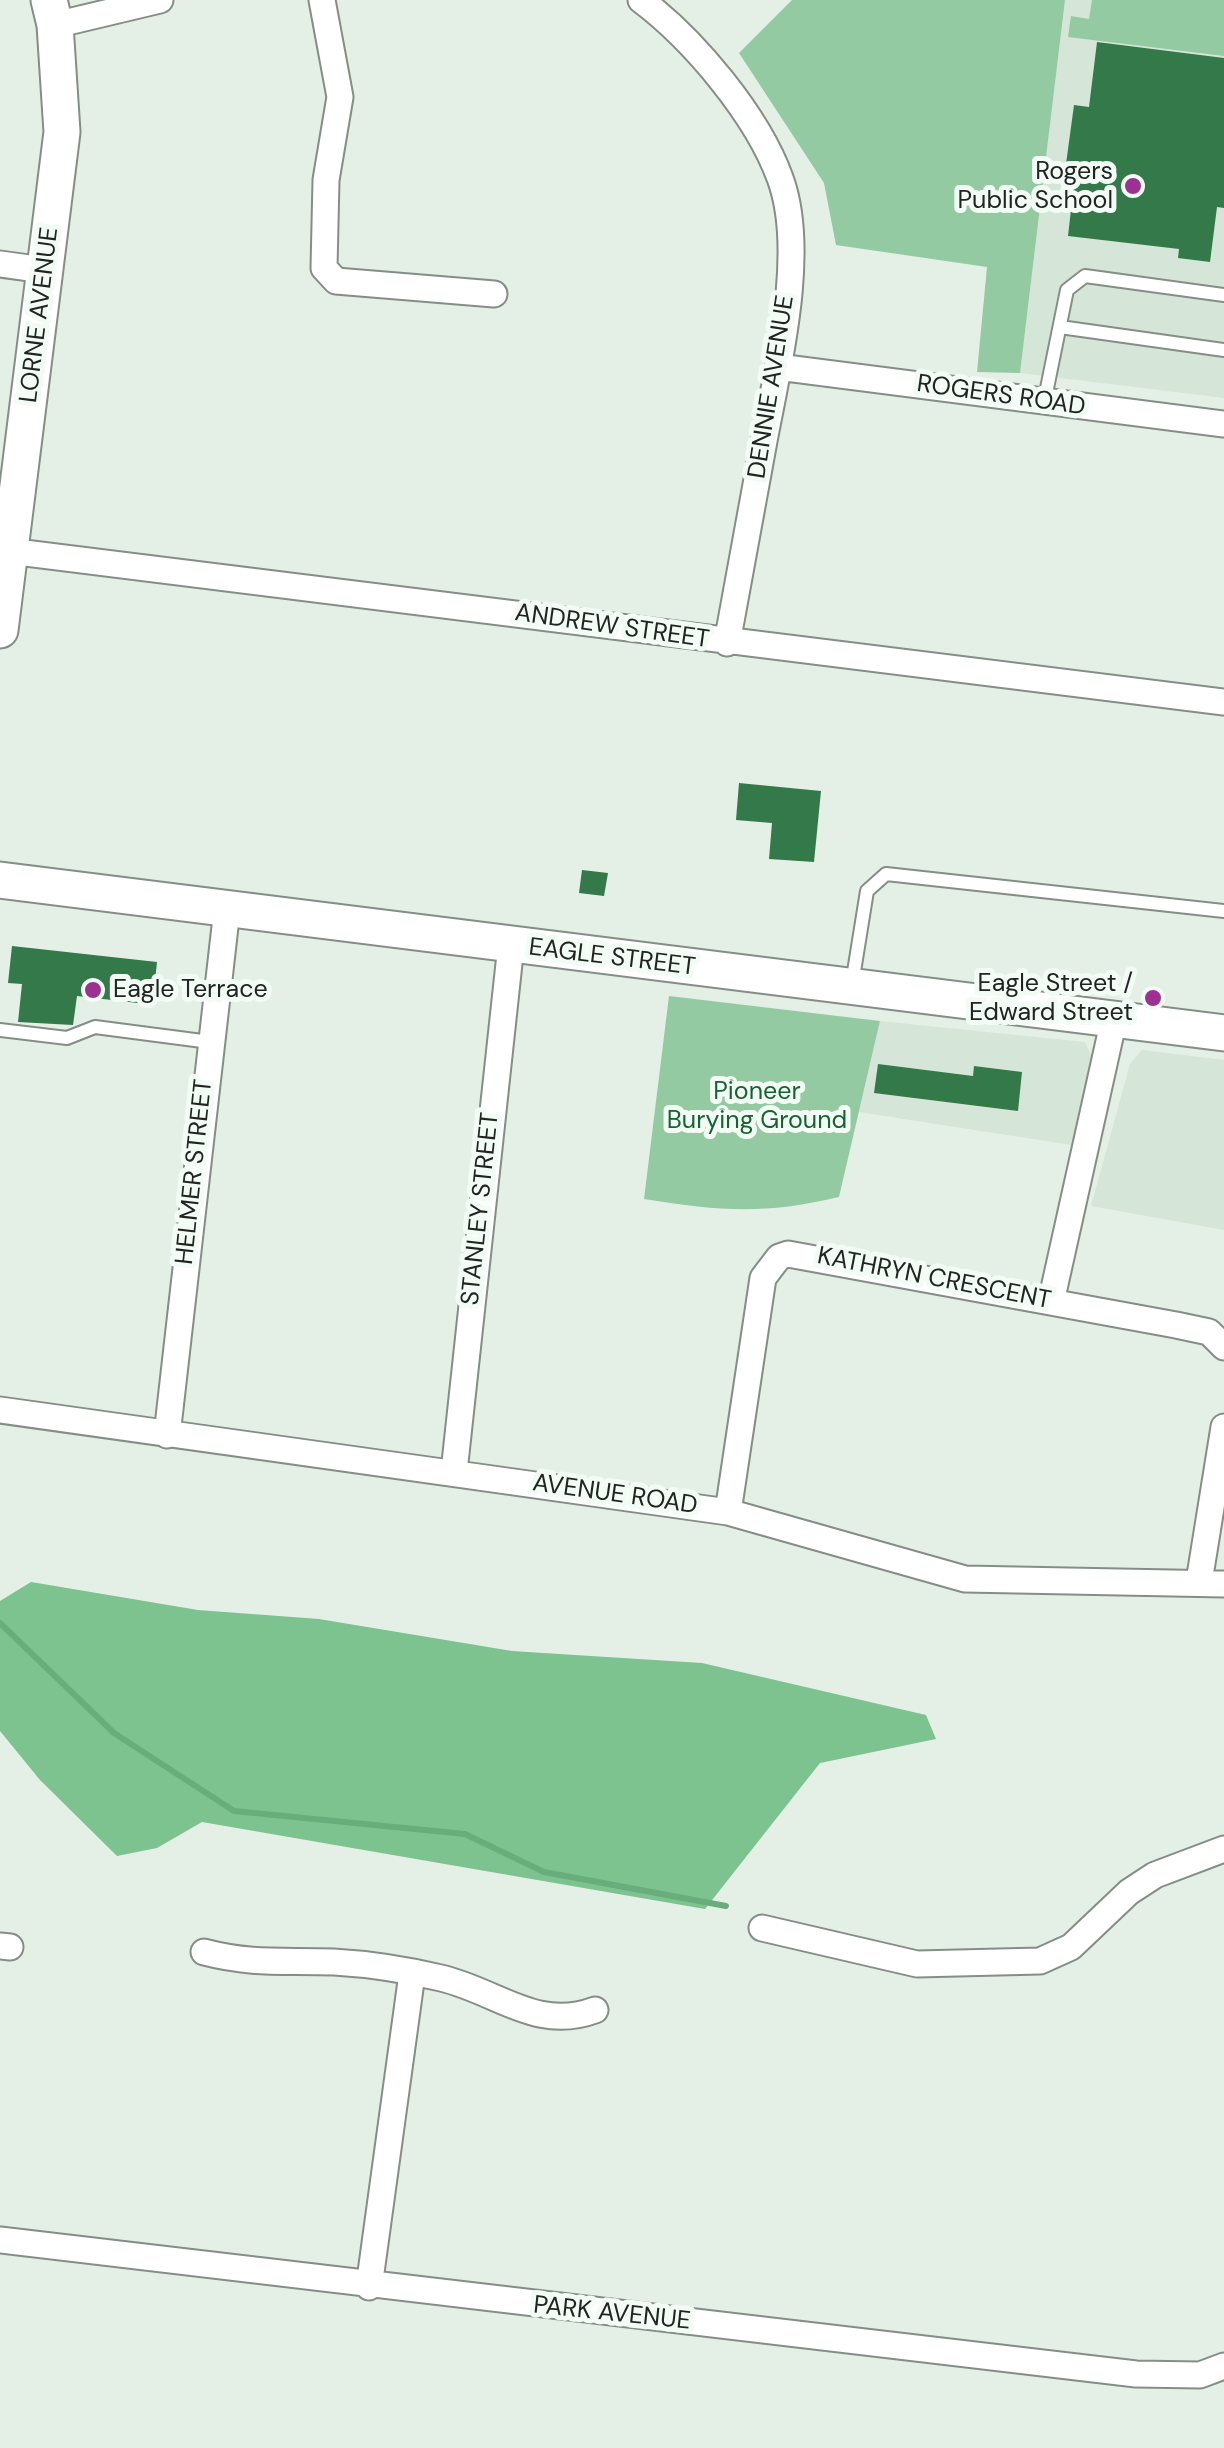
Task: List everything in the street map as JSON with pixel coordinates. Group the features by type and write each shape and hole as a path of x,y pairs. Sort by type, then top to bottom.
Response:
{"main road":[{"name":"LORNE AVENUE","path":"0,630 6,551 62,132 52,12"},
{"name":"EAGLE STREET","path":"0,880 1224,1033"}],"street":[{"path":"52,12 160,0"},
{"path":"322,0 340,97 326,180 324,268 336,281 494,294"},
{"name":"DENNIE AVENUE","path":"641,0 682,36 729,90 780,178 788,222 788,307 727,643"},
{"path":"0,264 44,270"},
{"name":"ROGERS ROAD","path":"778,366 1224,424"},
{"name":"ANDREW STREET","path":"6,551 1224,702"},
{"name":"HELMER STREET","path":"167,1435 228,909"},
{"name":"STANLEY STREET","path":"454,1472 511,946"},
{"path":"1052,1302 1114,1019"},
{"name":"KATHRYN CRESCENT","path":"728,1512 754,1320 763,1278 779,1257 802,1253 1209,1332 1224,1348"},
{"name":"AVENUE ROAD","path":"0,1410 728,1512 964,1579 1212,1583"},
{"path":"1212,1583 1224,1428"},
{"path":"762,1928 916,1964 1040,1961 1071,1947 1129,1892 1155,1876 1224,1849"},
{"path":"204,1952 252,1964 332,1962 442,1978 528,2014 566,2018 595,2010"},
{"path":"369,2287 412,1974"},
{"name":"PARK AVENUE","path":"0,2240 369,2287 1136,2374 1200,2375 1224,2366"}],"lane":[{"path":"1044,403 1067,290 1085,276 1224,295"},
{"path":"1060,328 1224,350"},
{"path":"852,987 867,891 886,874 1224,911"},
{"path":"0,1030 67,1038 95,1026 210,1042"}],"shaded area":[{"name":"Rogers Public School","path":"1065,0 1224,0 1224,398 1020,373"},
{"path":"880,1021 1085,1042 1092,1057 1071,1145 859,1112"},
{"path":"1142,1050 1224,1060 1224,1230 1091,1206 1130,1064"}],"green space":[{"path":"792,0 1065,0 1020,373 977,372 987,267 836,245 824,183 739,53"},
{"path":"1092,0 1224,0 1224,56 1068,37 1071,16 1089,19"},
{"name":"Pioneer Burying Ground","path":"669,996 880,1021 839,1197 764,1209 644,1199"},
{"path":"31,1582 198,1610 319,1619 512,1651 702,1663 926,1715 936,1739 820,1763 705,1909 202,1822 157,1848 117,1856 40,1780 0,1731 0,1601"}],"building":[{"path":"1097,42 1224,58 1224,208 1217,207 1210,262 1178,258 1179,249 1068,236 1076,166 1066,164 1074,105 1089,107"},
{"path":"739,783 821,791 814,862 769,859 772,823 736,820"},
{"path":"582,870 608,873 604,896 579,893"},
{"name":"Eagle Terrace","path":"12,946 157,962 155,981 166,982 164,999 155,998 155,1005 77,996 73,1025 18,1022 22,984 8,983"},
{"path":"878,1064 973,1076 974,1066 1022,1072 1018,1111 874,1093"}],"waterway":[{"path":"0,1623 114,1733 234,1811 465,1834 544,1872 726,1906"}],"place":[{"name":"Rogers Public School","path":"1133,186"},
{"name":"Eagle Terrace","path":"93,990"},
{"name":"Eagle Street / Edward Street","path":"1153,998"}]}
